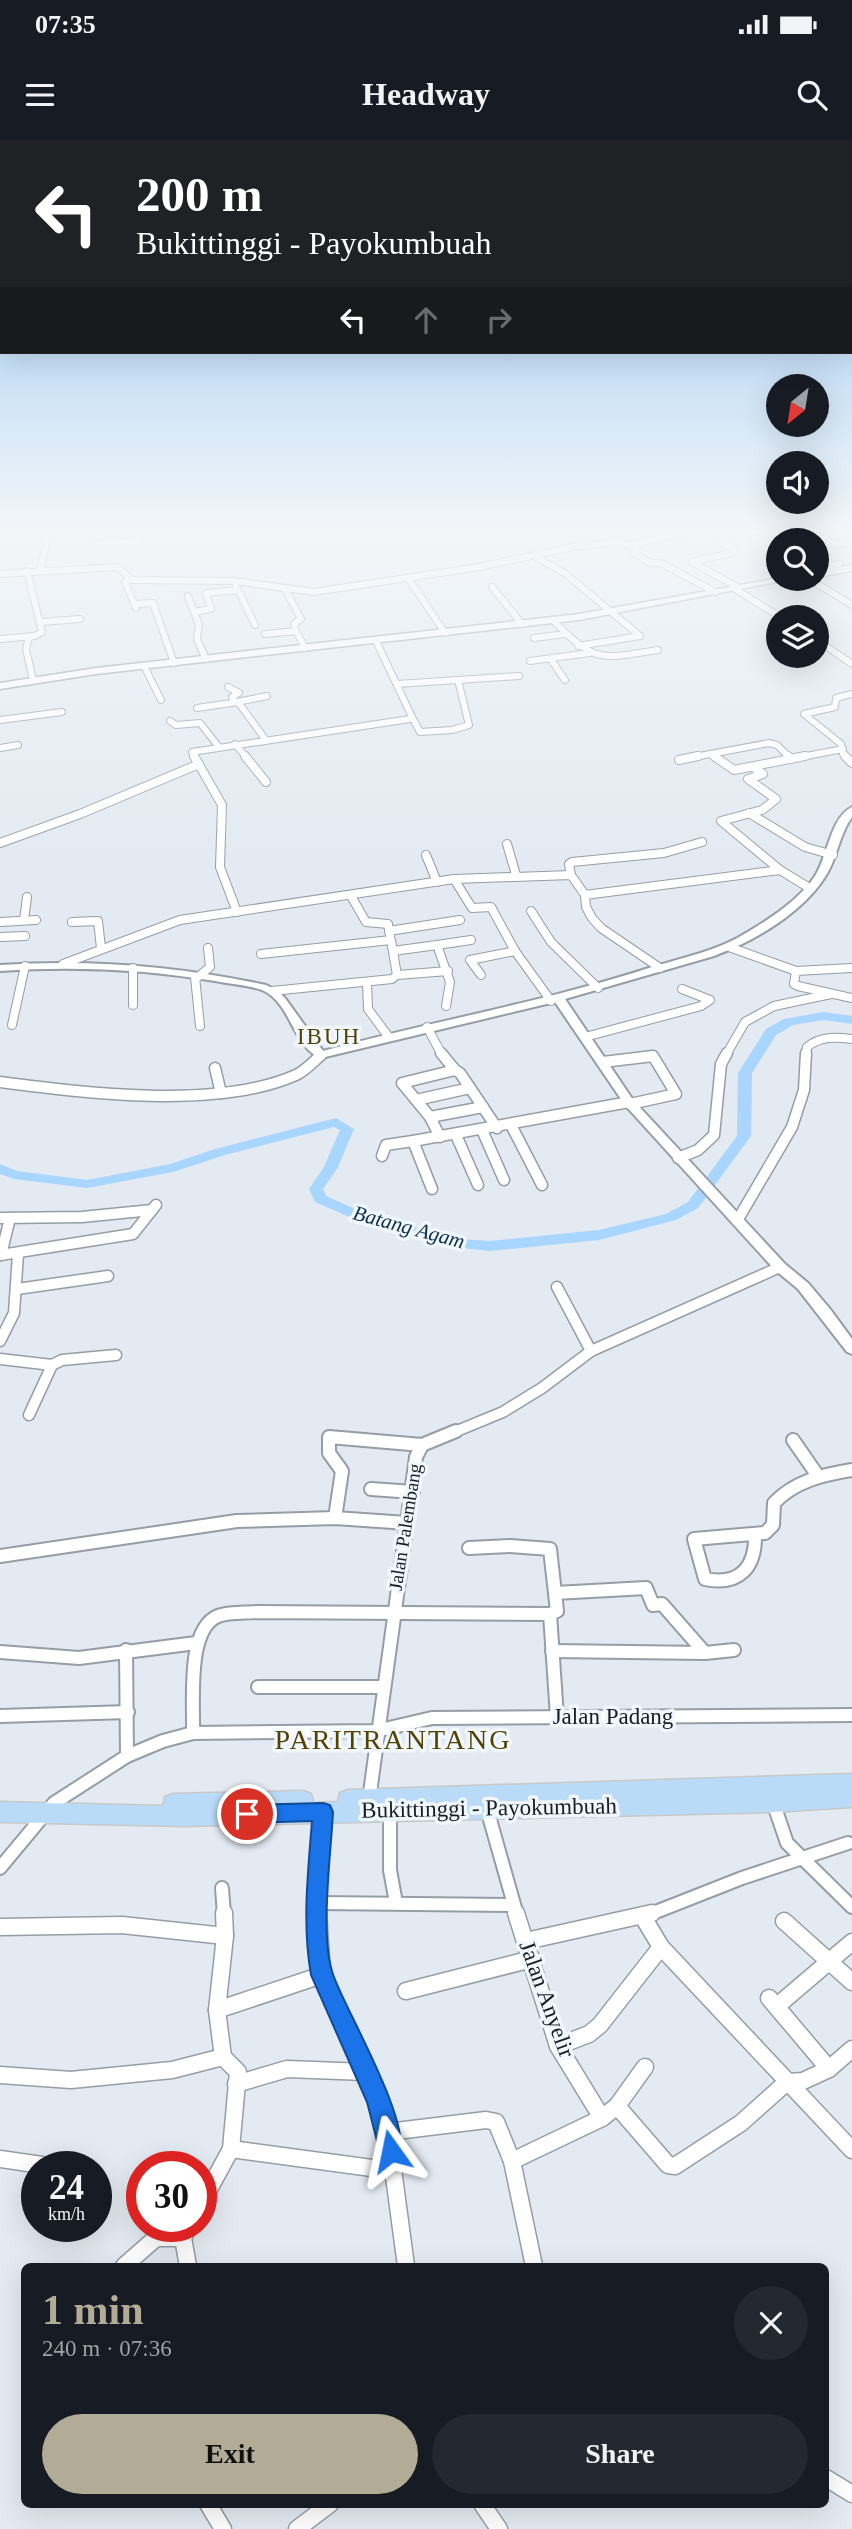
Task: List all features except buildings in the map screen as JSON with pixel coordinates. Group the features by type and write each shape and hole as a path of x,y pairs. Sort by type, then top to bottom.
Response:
{"highway":[{"name":"Bukittinggi - Payokumbuah","path":"0,1802 49,1808 186,1816 390,1812 487,1809 531,1800 852,1784"},
{"name":"Bukittinggi - Payokumbuah","path":"0,1812 49,1808 369,1800 773,1802 852,1797"}],"main road":[{"path":"0,686 144,666 415,636"}],"street":[{"path":"165,636 174,663"},
{"path":"197,636 205,659"},
{"path":"299,636 305,648"},
{"path":"534,638 546,636"},
{"path":"568,636 590,653 608,658 658,650"},
{"path":"578,646 638,636"},
{"path":"0,639 29,637 26,649 33,680"},
{"path":"625,639 639,653"},
{"path":"376,641 419,732 469,726 458,680"},
{"path":"829,648 852,664"},
{"path":"530,661 590,653"},
{"path":"550,658 565,680"},
{"path":"144,666 160,700"},
{"path":"397,684 519,676"},
{"path":"229,687 239,693 232,697 245,709 265,739"},
{"path":"852,694 836,698 835,706 804,714 841,744 844,755 852,763"},
{"path":"197,708 267,696"},
{"path":"0,720 62,712"},
{"path":"237,912 220,867 222,805 193,752 412,717"},
{"path":"170,721 176,725 200,723 219,747"},
{"path":"679,760 772,743 791,759"},
{"path":"235,744 266,782"},
{"path":"0,748 18,745"},
{"path":"710,754 731,770 843,750"},
{"path":"0,843 80,814 199,764"},
{"path":"753,767 763,774 748,779 776,799 763,810 721,821 780,870 811,888"},
{"path":"0,1082 134,1096 221,1093 270,1084 299,1074 321,1055 388,1036 555,1000 729,947 790,906 811,888 833,855 837,830 852,810"},
{"path":"749,813 812,850 833,855"},
{"path":"660,968 639,952 620,944 600,926 583,906 585,895 571,875 569,864 664,853 702,842"},
{"path":"507,844 516,874"},
{"path":"426,855 437,882"},
{"path":"585,895 780,870"},
{"path":"64,964 171,923 454,879 516,874 541,877 571,875"},
{"path":"454,879 472,908 491,907 515,951 585,1037 630,1103 780,1267 803,1286 847,1333 852,1349"},
{"path":"351,896 366,922 387,924 397,975"},
{"path":"24,920 27,897"},
{"path":"531,911 551,942 598,988"},
{"path":"0,922 36,920"},
{"path":"261,954 390,936 460,920"},
{"path":"72,922 99,922 101,948"},
{"path":"0,937 26,936"},
{"path":"393,951 471,940"},
{"path":"437,945 448,971 450,989 446,1006"},
{"path":"729,947 796,971 852,968"},
{"path":"200,1027 197,977 210,967 208,948"},
{"path":"481,975 470,960 515,951"},
{"path":"0,968 64,964 133,968 272,991 448,971"},
{"path":"12,1025 25,966"},
{"path":"133,968 134,1004"},
{"path":"796,971 794,984 852,998"},
{"path":"367,982 368,1009 388,1036"},
{"path":"585,1037 702,1006 710,1000 682,989"},
{"path":"272,991 305,1039 321,1055"},
{"path":"678,1158 698,1150 714,1135 721,1064 745,1022 774,1006 831,993"},
{"path":"427,1027 442,1055 470,1088 497,1128"},
{"path":"737,1221 780,1149 799,1108 805,1084 807,1047 810,1043 829,1037 852,1039"},
{"path":"382,1156 386,1145 497,1128 676,1094 652,1055 603,1062"},
{"path":"215,1069 221,1093"},
{"path":"440,1138 430,1117 402,1083 455,1070"},
{"path":"416,1100 470,1088"},
{"path":"430,1117 483,1107"},
{"path":"512,1125 542,1185"},
{"path":"482,1130 504,1180"},
{"path":"456,1135 478,1185"},
{"path":"414,1141 432,1189"},
{"path":"154,1208 133,1234 85,1241 54,1250 0,1255 5,1218 82,1217 154,1208"},
{"path":"82,1217 85,1241"},
{"path":"0,1341 3,1331 13,1318 18,1254"},
{"name":"Jalan Palembang","path":"369,1800 391,1614 413,1492 415,1459 422,1445 503,1412 542,1388 591,1351 780,1267"},
{"path":"17,1289 108,1276"},
{"path":"557,1287 591,1351"},
{"path":"0,1359 51,1365 62,1360 116,1355"},
{"path":"29,1415 51,1365"},
{"path":"335,1518 342,1471 329,1453 328,1437 422,1445"},
{"path":"793,1440 818,1476"},
{"path":"755,1534 755,1556 751,1567 744,1574 719,1581 705,1579 694,1539 755,1534 770,1530 774,1503 778,1498 818,1476 852,1470"},
{"path":"371,1489 413,1492"},
{"path":"0,1556 237,1521 335,1518 407,1523"},
{"path":"193,1733 196,1643 203,1627 218,1616 256,1612 550,1614 557,1611 550,1549 510,1546 469,1548"},
{"path":"555,1593 646,1588 653,1605 662,1604 705,1653"},
{"path":"550,1614 557,1717"},
{"path":"0,1652 79,1658 196,1643"},
{"path":"126,1650 127,1756"},
{"path":"552,1651 705,1653 734,1650"},
{"path":"258,1686 384,1687"},
{"path":"0,1716 128,1712"},
{"name":"Jalan Padang","path":"0,1868 49,1808 89,1778 127,1756 163,1741 193,1733 376,1731 432,1718 852,1715"},
{"path":"773,1802 787,1843 852,1907"},
{"name":"Jalan Anyelir","path":"487,1809 513,1905 558,2046 601,2118"},
{"path":"323,1812 317,1903 318,1956 322,1975 379,2101 388,2132 406,2263"},
{"path":"390,1812 390,1870 396,1903"},
{"path":"526,1941 643,1917 742,1878 848,1843"},
{"path":"217,2175 231,2149 238,2071 223,2057 217,2010 225,1936 222,1888"},
{"path":"317,1903 513,1905"},
{"path":"643,1917 661,1947 852,2150"},
{"path":"784,1921 852,1982"},
{"path":"0,1927 122,1925 225,1936"},
{"path":"829,2069 773,2002 852,1942"},
{"path":"558,2046 589,2034 600,2025 661,1947"},
{"path":"407,1991 532,1959"},
{"path":"217,2010 322,1975"},
{"path":"617,2106 663,2159 675,2166 741,2123 787,2082 803,2081 829,2069 852,2049"},
{"path":"0,2075 71,2080 172,2070 223,2057"},
{"path":"512,2161 601,2118 617,2106 645,2067"},
{"path":"236,2084 287,2069 365,2071"},
{"path":"388,2132 493,2121 499,2128 512,2161 533,2263"},
{"path":"231,2149 394,2171"},
{"path":"0,2159 21,2162"},
{"path":"127,2263 150,2242"},
{"path":"186,2242 187,2263"},
{"path":"829,2480 852,2494"},
{"path":"210,2508 223,2529"},
{"path":"297,2529 325,2508"},
{"path":"485,2508 499,2529"}],"waterway":[{"name":"Batang Agam","path":"0,1168 14,1175 87,1184 173,1168 220,1152 336,1122 347,1129 331,1167 316,1189 320,1199 359,1216 457,1244 490,1246 599,1235 671,1217 693,1205 744,1136 745,1073 771,1032 789,1022 824,1016 852,1020"}],"district":[{"name":"IBUH","path":"329,1036"},
{"name":"PARITRANTANG","path":"393,1739"}],"route":[{"path":"247,1814 323,1812 317,1903 318,1956 322,1975 379,2101 391,2151"}]}
